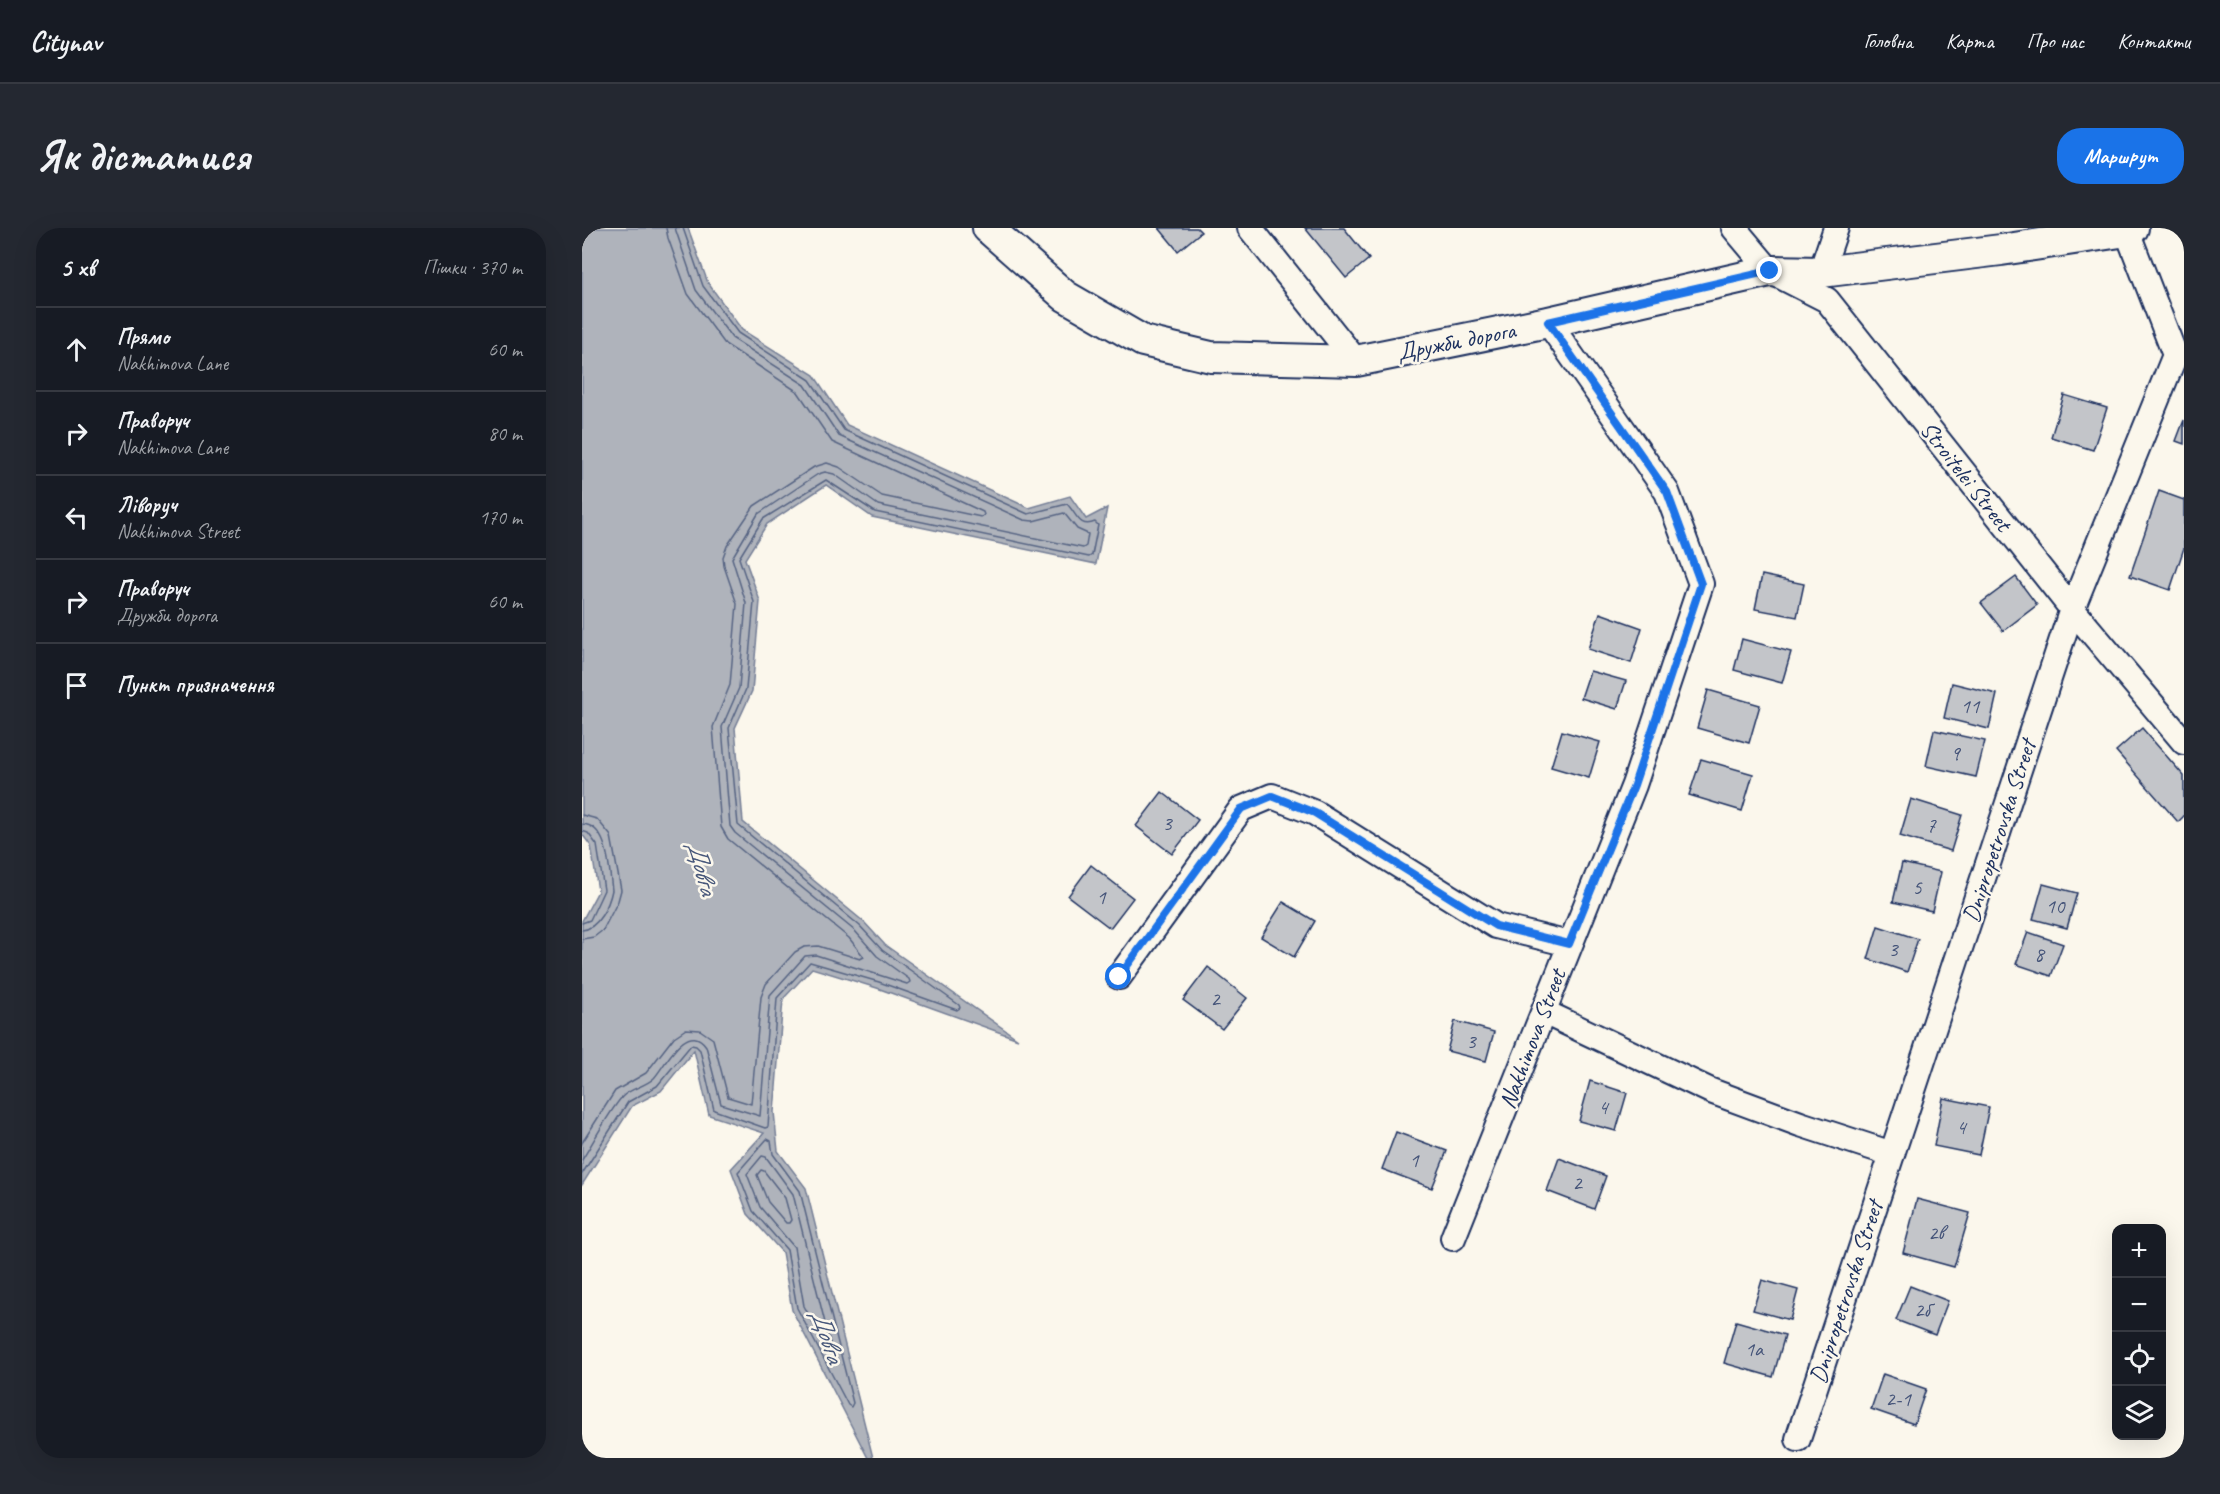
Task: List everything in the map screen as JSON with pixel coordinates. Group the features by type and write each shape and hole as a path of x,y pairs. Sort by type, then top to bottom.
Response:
{"street":[{"name":"Дружби дорога","path":"988,228 1065,296 1143,341 1211,357 1356,361 1548,322 1770,271 1821,272 2001,250 2130,230"},
{"path":"1250,228 1356,361"},
{"name":"Stroitelei Street","path":"1734,228 1770,271 1827,300 2072,609 2184,742"},
{"path":"1821,272 1836,228"},
{"name":"Dnipropetrovska Street","path":"1798,1439 2072,609 2175,355 2130,230"},
{"name":"Nakhimova Street","path":"1453,1238 1634,785 1701,584 1667,492 1548,322"},
{"path":"1119,977 1241,809 1272,796 1315,813 1496,926 1569,944"},
{"path":"1544,1011 1711,1091 1800,1124 1892,1154"}],"water":[{"name":"Довга","path":"582,228 688,228 708,283 742,330 814,375 847,425 1029,508 1070,496 1086,519 1107,508 1096,564 872,517 826,485 767,524 745,559 760,601 752,691 735,728 743,822 864,922 885,945 1018,1039 877,988 812,968 783,999 774,1112 778,1151 806,1188 873,1458 868,1458 792,1310 782,1252 748,1214 731,1169 764,1133 709,1115 694,1050 661,1091 632,1106 582,1185 582,921 598,891 591,846 582,834"}],"building":[{"path":"1159,228 1197,228 1201,232 1178,251"},
{"path":"1305,228 1344,228 1369,259 1346,278"},
{"path":"2064,395 2107,408 2093,450 2051,437"},
{"path":"2184,420 2184,444 2176,441"},
{"path":"2159,491 2184,500 2184,548 2170,590 2130,576"},
{"path":"1762,575 1804,584 1797,617 1755,609"},
{"path":"2016,577 2037,605 2003,631 1981,603"},
{"path":"1600,613 1642,628 1631,663 1588,649"},
{"path":"1742,639 1791,652 1782,683 1734,670"},
{"path":"1590,671 1626,681 1617,709 1581,698"},
{"path":"1952,683 1997,694 1989,729 1944,718"},
{"path":"1708,690 1760,705 1749,743 1697,728"},
{"path":"2142,728 2184,776 2184,816 2178,822 2116,751"},
{"path":"1934,730 1985,741 1976,777 1926,766"},
{"path":"1562,731 1600,742 1589,778 1551,767"},
{"path":"1701,759 1753,774 1742,811 1689,795"},
{"path":"1162,792 1198,820 1172,854 1136,826"},
{"path":"1911,799 1962,815 1951,851 1900,836"},
{"path":"1902,863 1941,872 1932,911 1893,902"},
{"path":"1091,865 1133,898 1110,928 1068,896"},
{"path":"2043,884 2077,893 2067,928 2033,919"},
{"path":"1283,902 1315,921 1294,957 1261,937"},
{"path":"1878,926 1918,939 1907,972 1868,959"},
{"path":"2028,932 2063,944 2051,976 2016,964"},
{"path":"1208,967 1247,998 1222,1029 1183,1000"},
{"path":"1455,1021 1494,1032 1486,1061 1447,1051"},
{"path":"1590,1081 1627,1093 1616,1131 1579,1121"},
{"path":"1943,1098 1989,1107 1979,1155 1934,1146"},
{"path":"1396,1132 1447,1151 1432,1188 1382,1169"},
{"path":"1559,1158 1606,1176 1594,1209 1547,1191"},
{"path":"1917,1199 1970,1213 1954,1267 1903,1253"},
{"path":"1762,1280 1798,1290 1790,1320 1753,1310"},
{"path":"1910,1286 1948,1301 1935,1335 1896,1320"},
{"path":"1736,1321 1785,1335 1773,1377 1724,1363"},
{"path":"1883,1374 1926,1389 1914,1424 1871,1409"}],"route":[{"path":"1119,977 1241,809 1272,796 1315,813 1496,926 1569,944 1634,785 1701,584 1667,492 1548,322 1770,271"}]}
